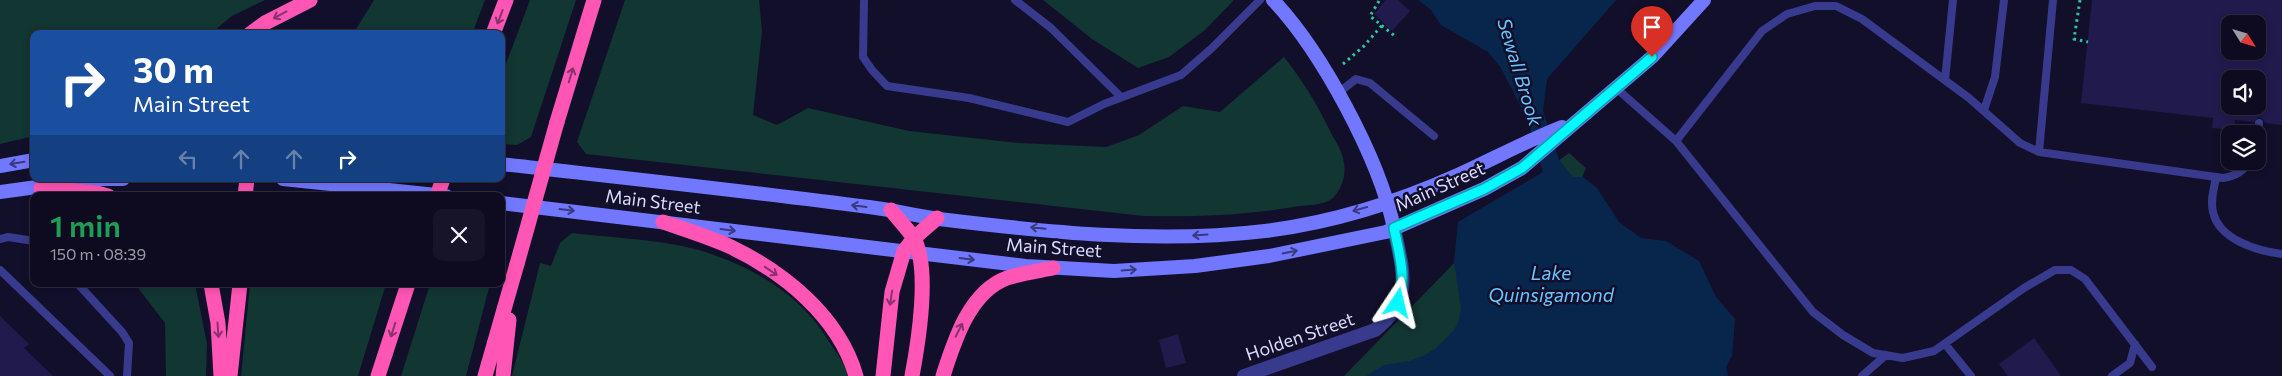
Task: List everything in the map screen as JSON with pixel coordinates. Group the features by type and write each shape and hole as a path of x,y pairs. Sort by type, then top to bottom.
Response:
{"highway":[{"path":"256,30 265,23 310,0"},
{"path":"495,30 506,0"},
{"path":"485,376 513,283 557,122 594,0"},
{"path":"41,188 86,192"},
{"path":"891,210 912,247 921,308 919,339 912,376"},
{"path":"883,376 892,292 912,247 937,218"},
{"path":"663,222 731,247 758,262 791,286 818,310 835,330 856,376"},
{"path":"943,376 956,335 967,316 984,295 999,282 1008,278 1053,268"},
{"path":"503,376 513,283"},
{"path":"212,287 218,323 221,376"},
{"path":"230,376 240,287"},
{"path":"378,376 407,287"}],"main road":[{"path":"1273,0 1300,35 1338,94 1356,127 1388,201 1394,228"},
{"name":"Main Street","path":"505,202 663,222 912,247 1053,268 1114,271 1195,266 1269,256 1363,238 1394,228 1476,193 1522,168 1652,57 1704,0"},
{"name":"Main Street","path":"505,164 891,210 937,218 1082,233 1169,237 1265,231 1320,220 1388,201 1457,175 1518,145 1573,123"},
{"path":"0,166 30,161"},
{"path":"0,192 82,182"},
{"path":"312,182 408,192"}],"street":[{"name":"Holden Street","path":"1244,376 1375,330 1390,319 1403,290 1402,271 1394,228"}],"lane":[{"path":"864,0 863,57 887,86 969,98 1068,122 1121,97 1181,75 1260,0"},
{"path":"1015,0 1051,28 1121,97"},
{"path":"1798,11 1801,0"},
{"path":"1945,80 1954,0"},
{"path":"1984,110 1995,77 2004,0"},
{"path":"2039,152 2053,0"},
{"path":"1676,140 1762,31 1787,14 1815,6 1836,6 1862,19 1984,110 2020,143 2039,152 2216,177 2234,176 2243,170"},
{"path":"1338,94 1356,79 1370,83 1434,136"},
{"path":"1616,88 1676,140 1813,312 1873,353 1903,358 1934,351 2024,288 2055,270 2071,270 2085,279 2152,367"},
{"path":"2216,177 2212,198 2213,213 2221,226 2233,237 2249,246 2267,252 2282,254"},
{"path":"0,239 8,237 30,240"},
{"path":"0,270 110,376"},
{"path":"81,287 122,332 128,343 127,376"},
{"path":"1945,344 1971,376"},
{"path":"2112,376 2130,363 2134,344"},
{"path":"1862,376 1886,356"}],"path":[{"path":"2080,0 2074,39 2088,42"},
{"path":"1379,1 1370,16 1383,24 1396,37"},
{"path":"1343,64 1364,46 1383,24"}],"green space":[{"path":"0,0 265,0 232,16 215,30 30,30 30,137 0,144"},
{"path":"374,0 485,0 474,30 355,30"},
{"path":"530,0 576,0 531,137 517,145 505,144 505,66"},
{"path":"625,0 759,0 762,31 753,115 777,125 808,108 909,131 1019,143 1106,147 1139,135 1183,106 1220,112 1284,57 1310,95 1340,150 1345,169 1343,180 1333,198 1317,204 1261,212 1222,215 1144,216 586,154 577,142"},
{"path":"1043,0 1233,1 1205,30 1169,57 1138,68 1092,39"},
{"path":"1569,153 1586,168 1572,201 1423,376 1344,376 1543,172"},
{"path":"572,233 682,246 703,251 745,268 783,291 800,306 828,340 847,371 848,376 512,376 540,263 551,266 560,243"},
{"path":"137,287 196,287 207,344 206,376 166,376 165,323"},
{"path":"250,287 385,287 358,376 241,376"},
{"path":"429,287 489,287 466,376 401,376"}],"water":[{"name":"Lake Quinsigamond","path":"1418,0 1616,0 1547,79 1543,111 1559,160 1573,177 1583,177 1597,188 1619,222 1641,238 1666,241 1699,261 1716,297 1735,319 1732,356 1726,367 1728,376 1366,376 1384,365 1409,361 1423,356 1435,349 1454,330 1459,320 1461,309 1454,261 1458,222 1543,172 1528,121 1501,68 1488,52 1441,25 1431,10"}],"building":[{"path":"1386,0 1398,0 1410,11 1392,31 1374,14"},
{"path":"2092,0 2282,0 2282,125 2265,123 2259,117 2254,122 2235,120 2234,125 2221,125 2221,129 2212,128 2213,118 2081,103"},
{"path":"0,316 29,344 24,348 53,376 0,376"},
{"path":"1178,334 1186,363 1166,368 1159,340"},
{"path":"2034,338 2061,376 2008,376 1999,364"}],"route":[{"path":"1398,303 1403,290 1402,271 1394,228 1484,189 1522,168 1652,57"}],"water label":[{"name":"Sewall Brook","path":"1520,72"}]}
